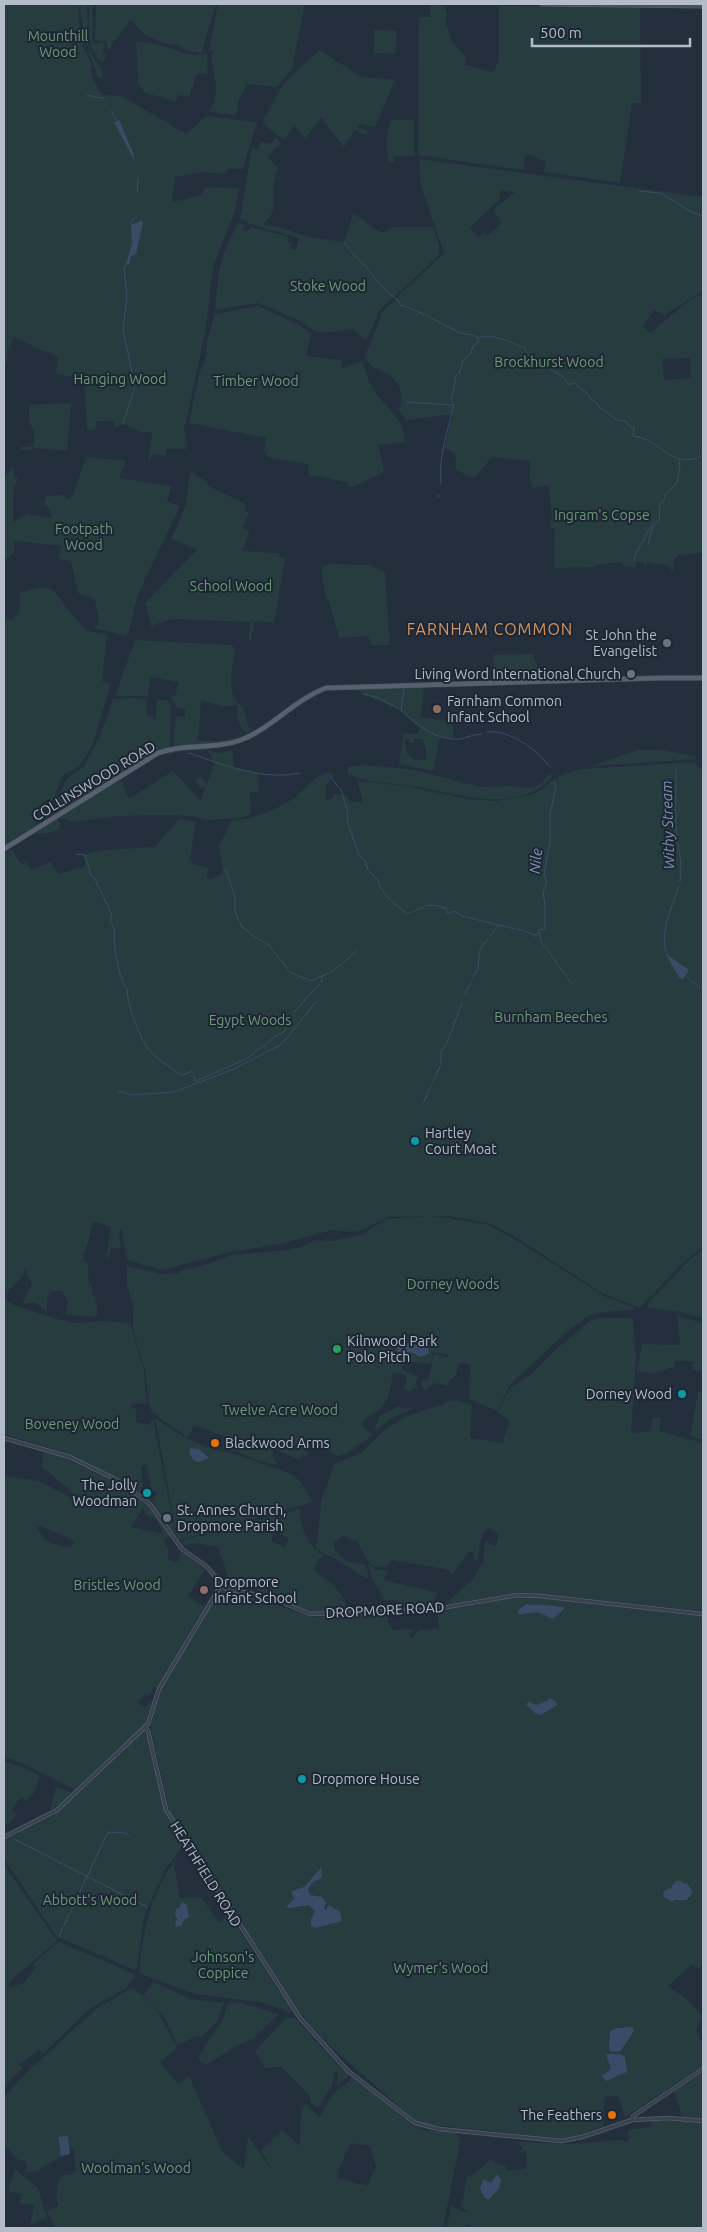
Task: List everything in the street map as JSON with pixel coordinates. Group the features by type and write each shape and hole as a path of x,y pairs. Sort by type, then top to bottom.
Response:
{"main road":[{"path":"542,4 703,6"},
{"name":"COLLINSWOOD ROAD","path":"4,849 158,753 177,748 219,745 240,740 256,732 309,695 334,687 703,678"}],"street":[{"path":"4,1438 70,1457 117,1480 148,1503 182,1549 206,1566 221,1585 159,1689 148,1724 57,1810 4,1837"},
{"name":"DROPMORE ROAD","path":"221,1585 233,1591 269,1597 310,1614 430,1610 517,1596 549,1597 703,1614"},
{"name":"HEATHFIELD ROAD","path":"145,1727 148,1732 166,1810 300,2018 348,2071 421,2126 561,2141 582,2137 632,2120"},
{"path":"632,2120 633,2116 703,2069"},
{"path":"632,2120 668,2118 703,2121"}],"green space":[{"path":"4,4 80,4 78,16 83,47 91,63 92,77 102,95 122,96 186,134 206,116 257,122 243,169 227,169 225,174 201,172 175,177 172,202 202,195 205,187 239,188 235,211 213,267 206,327 186,424 184,425 187,449 167,449 166,456 152,454 151,459 148,459 152,432 140,432 125,424 114,427 114,421 97,421 95,430 87,430 84,379 56,374 58,357 53,354 14,337 8,351 6,365 4,365"},
{"path":"81,4 87,4 88,44 93,57 102,69 103,77 98,78 87,45 80,10"},
{"path":"89,4 93,4 92,43 98,44 100,41 105,43 103,51 107,57 102,63 96,56 90,42"},
{"path":"96,4 216,4 201,54 199,54 207,55 208,73 197,74 189,97 179,95 176,102 143,92 138,83 136,41 198,55 199,52 189,52 180,46 167,44 146,36 131,20 108,50 106,41 95,40"},
{"path":"218,4 305,4 292,69 277,87 247,84 239,99 236,115 209,112 214,102 216,88 211,56 213,51 209,50"},
{"path":"430,5 444,5 447,14 446,23 452,41 466,58 464,65 493,72 499,61 499,6 640,7 641,103 632,103 620,183 544,172 546,162 529,154 525,157 523,170 418,155 419,17 430,17"},
{"path":"374,30 397,31 395,54 374,53"},
{"path":"319,50 362,77 395,80 375,127 360,124 358,127 368,131 366,135 355,130 344,147 321,117 306,138 294,126 284,140 265,125 263,120 284,83"},
{"path":"391,120 414,120 414,156 394,156 394,162 389,163 387,142"},
{"name":"Stoke Wood","path":"275,137 283,144 276,147 268,157 278,168 273,187 274,211 263,225 278,227 308,237 344,242 353,214 383,233 394,227 433,227 439,245 439,255 380,310 367,339 353,329 317,332 301,321 258,303 215,310 219,270 224,253 238,222 244,225 243,230 248,231 251,227 288,237 288,242 291,243 290,248 296,250 299,238 250,224 240,218 252,148 258,150 261,142 271,144"},
{"path":"419,159 703,197 703,291 664,315 654,310 643,326 650,333 690,300 703,294 703,553 678,555 673,560 674,575 669,566 648,562 644,568 644,563 636,562 635,571 633,567 623,566 622,562 595,565 595,567 554,568 555,528 550,528 552,513 548,485 532,488 529,461 492,457 476,476 471,477 456,470 455,453 444,448 453,414 407,420 398,409 401,393 397,384 388,374 372,366 365,355 382,312 444,253 421,186","holes":["500,190 515,192 493,210 502,223 487,236 484,232 478,237 470,227 499,200","690,358 691,378 664,380 662,359"]},
{"name":"Timber Wood","path":"258,306 298,324 311,333 306,356 342,360 341,368 362,361 372,387 394,414 402,426 404,434 405,443 378,445 384,472 355,486 348,487 348,483 319,476 309,476 308,464 267,457 264,450 266,438 189,423 199,374 206,357 207,341 215,314"},
{"path":"68,403 71,405 67,451 34,448 31,444 32,450 21,450 21,447 29,447 30,444 34,443 34,432 29,421 29,405"},
{"name":"Footpath Wood","path":"87,457 126,461 119,478 171,486 167,502 180,506 137,598 126,636 94,628 99,624 95,600 78,593 71,561 58,559 62,546 15,541 14,552 4,561 4,477 13,467 14,477 18,478 13,492 13,522 28,514 51,518 50,509 44,505 46,496 60,495 70,500"},
{"name":"School Wood","path":"191,472 207,482 208,486 246,504 244,511 249,513 242,528 250,532 242,551 279,553 279,557 285,558 274,623 254,621 251,641 249,640 250,622 172,619 153,625 152,629 145,603 197,550 171,538 185,507"},
{"path":"330,564 369,565 385,572 390,645 371,645 368,636 339,638 328,598 326,599 321,568"},
{"path":"50,588 54,591 84,628 107,635 102,681 111,684 91,749 79,766 62,776 53,801 47,799 30,815 37,824 40,822 39,825 4,848 4,619 12,620 20,610 20,592"},
{"path":"135,640 232,645 235,650 231,681 233,696 243,707 248,726 252,730 247,733 239,724 237,705 223,707 201,700 198,741 222,741 245,735 226,743 173,746 176,716 185,717 185,709 176,707 173,699 170,698 175,696 179,682 150,677 148,696 115,696"},
{"path":"533,654 541,677 540,679 494,680 493,655"},
{"path":"424,687 421,717 453,722 453,739 440,737 433,771 399,764 404,733 418,734 420,728 398,709 360,693 360,689","holes":["408,739 409,743 414,743 414,739 422,739 426,750 426,759 413,759 406,749 405,740"]},
{"path":"134,698 146,700 147,715 153,716 154,719 156,719 157,700 166,700 171,705 170,747 153,754 43,821 51,815 66,780 84,766 101,734 113,699"},
{"path":"208,747 208,750 168,754 167,752"},
{"path":"208,750 221,753 232,750 234,767 258,772 259,791 250,793 251,814 240,818 208,820 190,816 164,815 116,816 76,822 61,819 61,816 117,781 122,782 129,799 173,771 201,801 206,786 201,789 195,780 200,776 207,785 214,762"},
{"path":"638,750 660,750 695,756 696,759 591,766"},
{"path":"694,762 703,771 703,1247 685,1261 641,1307 602,1293 522,1241 492,1224 449,1216 388,1217 362,1230 350,1232 332,1230 285,1243 231,1252 162,1270 127,1260 122,1230 119,1230 121,1248 111,1248 106,1259 111,1227 93,1221 83,1260 88,1264 89,1284 92,1286 92,1296 95,1296 98,1317 66,1315 68,1301 62,1291 51,1291 47,1299 47,1312 36,1303 22,1303 32,1285 25,1269 22,1277 7,1293 4,1292 4,854 12,850 22,865 25,862 32,870 51,862 58,874 86,866 83,855 102,850 155,847 179,819 196,822 190,859 194,864 209,868 206,876 210,880 223,873 219,846 231,821 256,816 280,806 294,798 325,773 336,774 327,783 325,798 327,800 333,798 334,794 346,795 350,801 363,803 357,781 406,786 468,799 496,801 530,795 543,789 563,774 583,769"},
{"path":"363,765 415,770 480,787 509,786 534,788 551,772 552,778 537,790 520,796 503,799 485,799 371,781 348,774 348,767"},
{"path":"57,818 61,823 58,830 49,833 33,834"},
{"path":"432,1216 486,1224 518,1241 604,1296 633,1307 634,1310 605,1312 588,1316 561,1337 510,1385 497,1411 469,1399 470,1364 459,1363 456,1376 449,1380 448,1386 436,1383 424,1390 420,1383 423,1379 428,1381 434,1354 448,1357 448,1355 433,1352 431,1364 404,1361 402,1370 417,1376 416,1384 419,1389 413,1388 412,1392 404,1390 407,1376 393,1373 385,1403 379,1411 367,1417 362,1426 373,1435 346,1454 336,1456 314,1438 305,1447 308,1454 302,1456 299,1460 274,1449 272,1456 278,1465 262,1462 236,1451 222,1450 226,1437 194,1425 188,1438 153,1413 150,1408 145,1371 133,1330 133,1306 127,1285 127,1266 161,1274 179,1273 231,1255 287,1250 301,1247 315,1240 332,1241 362,1235 386,1219"},
{"path":"703,1250 703,1318 680,1312 648,1308 648,1303 689,1260"},
{"name":"Boveney Wood","path":"4,1299 14,1305 76,1323 100,1321 130,1323 144,1371 147,1404 132,1403 131,1408 136,1409 136,1422 149,1425 153,1419 176,1537 151,1505 157,1492 152,1491 146,1464 141,1466 143,1482 140,1493 113,1476 64,1452 4,1434"},
{"path":"677,1316 703,1323 703,1371 693,1370 693,1361 675,1361 674,1367 655,1372 655,1374 637,1371 642,1344 680,1345"},
{"path":"600,1318 631,1318 633,1322 636,1359 631,1433 650,1431 653,1418 661,1417 659,1431 703,1443 703,1611 520,1592 449,1604 448,1602 473,1579 483,1562 485,1542 496,1546 499,1534 488,1528 481,1539 478,1559 475,1562 473,1552 468,1552 453,1574 445,1569 392,1560 387,1566 374,1567 367,1560 356,1539 353,1541 345,1535 334,1542 335,1550 345,1560 365,1565 369,1575 367,1579 334,1558 316,1550 320,1504 334,1464 363,1452 383,1431 406,1416 444,1405 445,1402 457,1400 472,1406 470,1438 503,1443 509,1420 497,1412 511,1387 530,1375 555,1350 590,1321"},
{"path":"698,1392 703,1392 703,1440 690,1436"},
{"path":"398,1406 403,1409 414,1408 392,1418 376,1430 374,1429 380,1416"},
{"path":"155,1418 187,1439 291,1474 300,1481 313,1502 180,1540 177,1538"},
{"name":"Bristles Wood","path":"44,1452 69,1460 109,1478 146,1501 172,1536 163,1540 168,1547 168,1560 178,1562 181,1551 205,1570 188,1596 204,1607 157,1688 154,1687 149,1696 145,1695 139,1700 138,1703 145,1707 152,1701 145,1726 122,1744 75,1790 4,1756 4,1476 39,1481 71,1498 72,1494 69,1489 42,1467","holes":["143,1508 146,1514 156,1519 164,1534 131,1527","35,1524 74,1540 72,1547 49,1542"]},
{"path":"300,1509 303,1530 309,1542 324,1556 317,1562 315,1571 336,1588 348,1612 317,1614 257,1590 225,1586 205,1562 231,1585 218,1547 195,1543 184,1546 182,1542 186,1539","holes":["275,1531 289,1538 285,1547 271,1541"]},
{"path":"368,1563 375,1569 388,1571 384,1580 438,1593 429,1607 401,1610 399,1600 384,1600 371,1576"},
{"name":"Wymer's Wood","path":"220,1589 257,1598 310,1617 387,1614 388,1623 393,1630 415,1629 408,1635 412,1639 419,1630 439,1629 437,1612 519,1596 703,1615 703,1960 700,1968 691,1965 668,1986 688,2000 702,2016 696,2029 700,2040 703,2041 703,2066 625,2117 618,2096 605,2097 603,2126 579,2135 558,2139 417,2123 327,2043 300,2013 256,1949 170,1814 150,1726 160,1691"},
{"name":"Abbott's Wood","path":"145,1730 167,1816 185,1845 165,1869 143,1920 137,1968 134,1970 56,1936 4,1859 4,1839 53,1815"},
{"path":"4,1761 23,1767 40,1776 34,1793 26,1801 21,1797 12,1810 17,1814 9,1823 4,1825"},
{"path":"56,1787 73,1793 50,1811 50,1808"},
{"name":"Johnson's Coppice","path":"177,1857 174,1865 180,1898 201,1897 219,1922 229,1914 293,2013 260,2002 194,1994 139,1973 143,1942 150,1912 161,1883"},
{"path":"4,1865 57,1941 9,1982 10,1987 24,1983 35,1967 32,1965 59,1942 133,1973 135,1976 126,1988 90,2009 42,2054 39,2049 19,2065 23,2068 4,2086"},
{"path":"153,1982 190,1999 224,2003 217,2021 202,2037 197,2036 177,2045 165,2019 144,1995"},
{"name":"Woolman's Wood","path":"131,1988 147,1999 164,2022 177,2048 160,2062 178,2084 189,2076 223,2153 244,2169 248,2136 275,2174 261,2151 282,2130 300,2146 301,2110 306,2104 319,2117 333,2094 352,2078 379,2097 412,2125 423,2130 457,2132 460,2142 443,2228 55,2228 47,2211 58,2206 58,2182 62,2175 70,2175 76,2171 73,2148 70,2148 68,2136 58,2138 61,2156 39,2170 26,2173 27,2166 25,2160 18,2160 4,2144 4,2097 26,2073 96,2009","holes":["351,2143 370,2146 376,2167 367,2186 338,2178 338,2171"]},
{"path":"237,2002 279,2014 253,2039 238,2045 206,2065 197,2059 223,2019 227,2005"},
{"path":"286,2018 295,2018 336,2063 350,2075 337,2085 338,2074 335,2071 332,2085 320,2106 316,2107 310,2101 310,2096 282,2067 265,2068 255,2051"},
{"path":"703,2073 703,2119 682,2117 674,2091"},
{"path":"667,2120 703,2123 703,2228 472,2228 467,2223 464,2228 447,2228 451,2206 468,2213 468,2211 461,2208 467,2177 476,2173 490,2159 505,2166 508,2171 527,2168 526,2150 520,2155 522,2148 519,2143 573,2144 620,2140 629,2142 628,2130 650,2127 651,2121"},
{"path":"15,2169 38,2188 47,2218 30,2225 34,2205 20,2203 22,2194 8,2191"}],"water":[{"path":"119,120 134,155 132,156 114,122"},
{"path":"143,222 136,254 131,256 129,264 126,265 132,243 131,225"},
{"path":"666,954 689,970 683,979 679,978"},
{"path":"404,1342 428,1348 429,1353 421,1357 411,1352 401,1356 397,1351 398,1345"},
{"path":"191,1448 199,1449 209,1458 199,1462 193,1460 189,1452"},
{"path":"527,1604 564,1607 564,1609 554,1618 537,1613 521,1615 518,1613 519,1609"},
{"path":"549,1698 555,1701 557,1705 541,1715 535,1713 526,1704 529,1702 536,1705 547,1701"},
{"path":"321,1868 322,1877 312,1883 308,1889 310,1895 322,1897 326,1903 324,1909 326,1910 329,1905 340,1912 342,1921 315,1928 311,1925 311,1919 315,1912 309,1905 286,1907 295,1898 292,1895 292,1891 304,1887"},
{"path":"676,1881 681,1881 684,1884 687,1883 691,1889 689,1890 692,1890 691,1896 686,1900 675,1900 672,1902 664,1897 663,1892 669,1888 672,1889"},
{"path":"182,1902 187,1905 189,1917 185,1919 181,1926 176,1927 175,1922 178,1919 175,1916 176,1909 179,1908"},
{"path":"631,2027 634,2030 621,2050 612,2052 609,2050 610,2031 617,2028"},
{"path":"606,2054 619,2054 625,2057 627,2072 606,2081 602,2076 611,2069"},
{"path":"68,2136 70,2154 61,2156 58,2137"},
{"path":"497,2174 501,2179 499,2189 489,2199 485,2198 480,2189 483,2179 491,2183"}],"waterway":[{"path":"87,95 105,99"},
{"path":"111,111 117,121"},
{"path":"137,191 138,179"},
{"path":"639,191 660,193 692,212 703,216"},
{"path":"131,225 135,217"},
{"path":"344,241 353,254 383,288 398,300 400,305 459,332 478,338 495,337 525,348 527,355 561,376 569,385 574,383 588,394 591,400 599,405 599,407 617,420 626,421 628,425 634,428 633,436 643,438 674,457 683,460 703,455"},
{"path":"123,424 135,386 123,330 127,296 124,268 126,264"},
{"path":"441,483 442,453 454,405 451,400 456,378 454,377 459,374 463,360 471,353 473,346 478,342 478,338"},
{"path":"406,402 453,405"},
{"path":"635,560 634,557 650,528 659,520 660,504 664,500 666,493 677,483 680,467 679,460"},
{"path":"648,544 653,526"},
{"path":"404,688 401,710 427,730 451,739 482,734"},
{"path":"363,694 379,698 401,710"},
{"path":"487,732 495,732 513,737 530,747 549,766"},
{"path":"189,753 230,767 257,773 271,775 300,773"},
{"name":"Withy Stream","path":"676,768 676,830 681,864 680,882"},
{"path":"331,778 341,790 347,809 348,824 359,855 365,861 368,870 378,880 379,885 388,898 407,914 424,907"},
{"name":"Nile","path":"535,937 539,930 545,929 543,892 547,882 544,875 550,841 550,814 556,786 554,782"},
{"path":"76,854 85,855 91,875 95,879 112,915 110,919 115,932 114,944 119,970 127,988 131,1011 141,1037 149,1050 160,1060 180,1074 183,1075 192,1071 196,1081 246,1059 277,1035 283,1033 295,1011 322,981 322,976 333,971 358,950"},
{"path":"225,868 235,896 235,912 242,927 267,943 290,972 311,981 322,976"},
{"name":"Withy Stream","path":"667,955 665,929 679,886"},
{"path":"427,906 432,905 446,908 447,914 454,911 462,916 515,929"},
{"path":"490,937 499,925"},
{"path":"518,929 536,935"},
{"path":"539,931 541,941 571,983"},
{"path":"465,995 478,967 480,949 488,939"},
{"name":"Withy Stream","path":"687,978 703,990"},
{"path":"118,1091 131,1095 174,1092 234,1069 282,1044 316,1002"},
{"path":"423,1104 441,1064 441,1051 446,1045 462,1003"},
{"path":"59,1936 108,1832 126,1833 129,1836"},
{"path":"14,1839 147,1907"}],"place":[{"name":"St John the Evangelist","path":"667,643"},
{"name":"Living Word International Church","path":"631,674"},
{"name":"Farnham Common Infant School","path":"437,709"},
{"name":"Hartley Court Moat","path":"415,1141"},
{"name":"Kilnwood Park Polo Pitch","path":"337,1349"},
{"name":"Dorney Wood","path":"682,1394"},
{"name":"Blackwood Arms","path":"215,1443"},
{"name":"The Jolly Woodman","path":"147,1493"},
{"name":"St. Annes Church, Dropmore Parish","path":"167,1518"},
{"name":"Dropmore Infant School","path":"204,1590"},
{"name":"Dropmore House","path":"302,1779"},
{"name":"The Feathers","path":"612,2115"}],"district":[{"name":"FARNHAM COMMON","path":"490,629"}],"park label":[{"name":"Mounthill Wood","path":"58,44"},
{"name":"Brockhurst Wood","path":"549,362"},
{"name":"Hanging Wood","path":"120,379"},
{"name":"Ingram's Copse","path":"602,515"},
{"name":"Burnham Beeches","path":"551,1017"},
{"name":"Egypt Woods","path":"250,1020"},
{"name":"Dorney Woods","path":"453,1284"},
{"name":"Twelve Acre Wood","path":"280,1410"}]}
